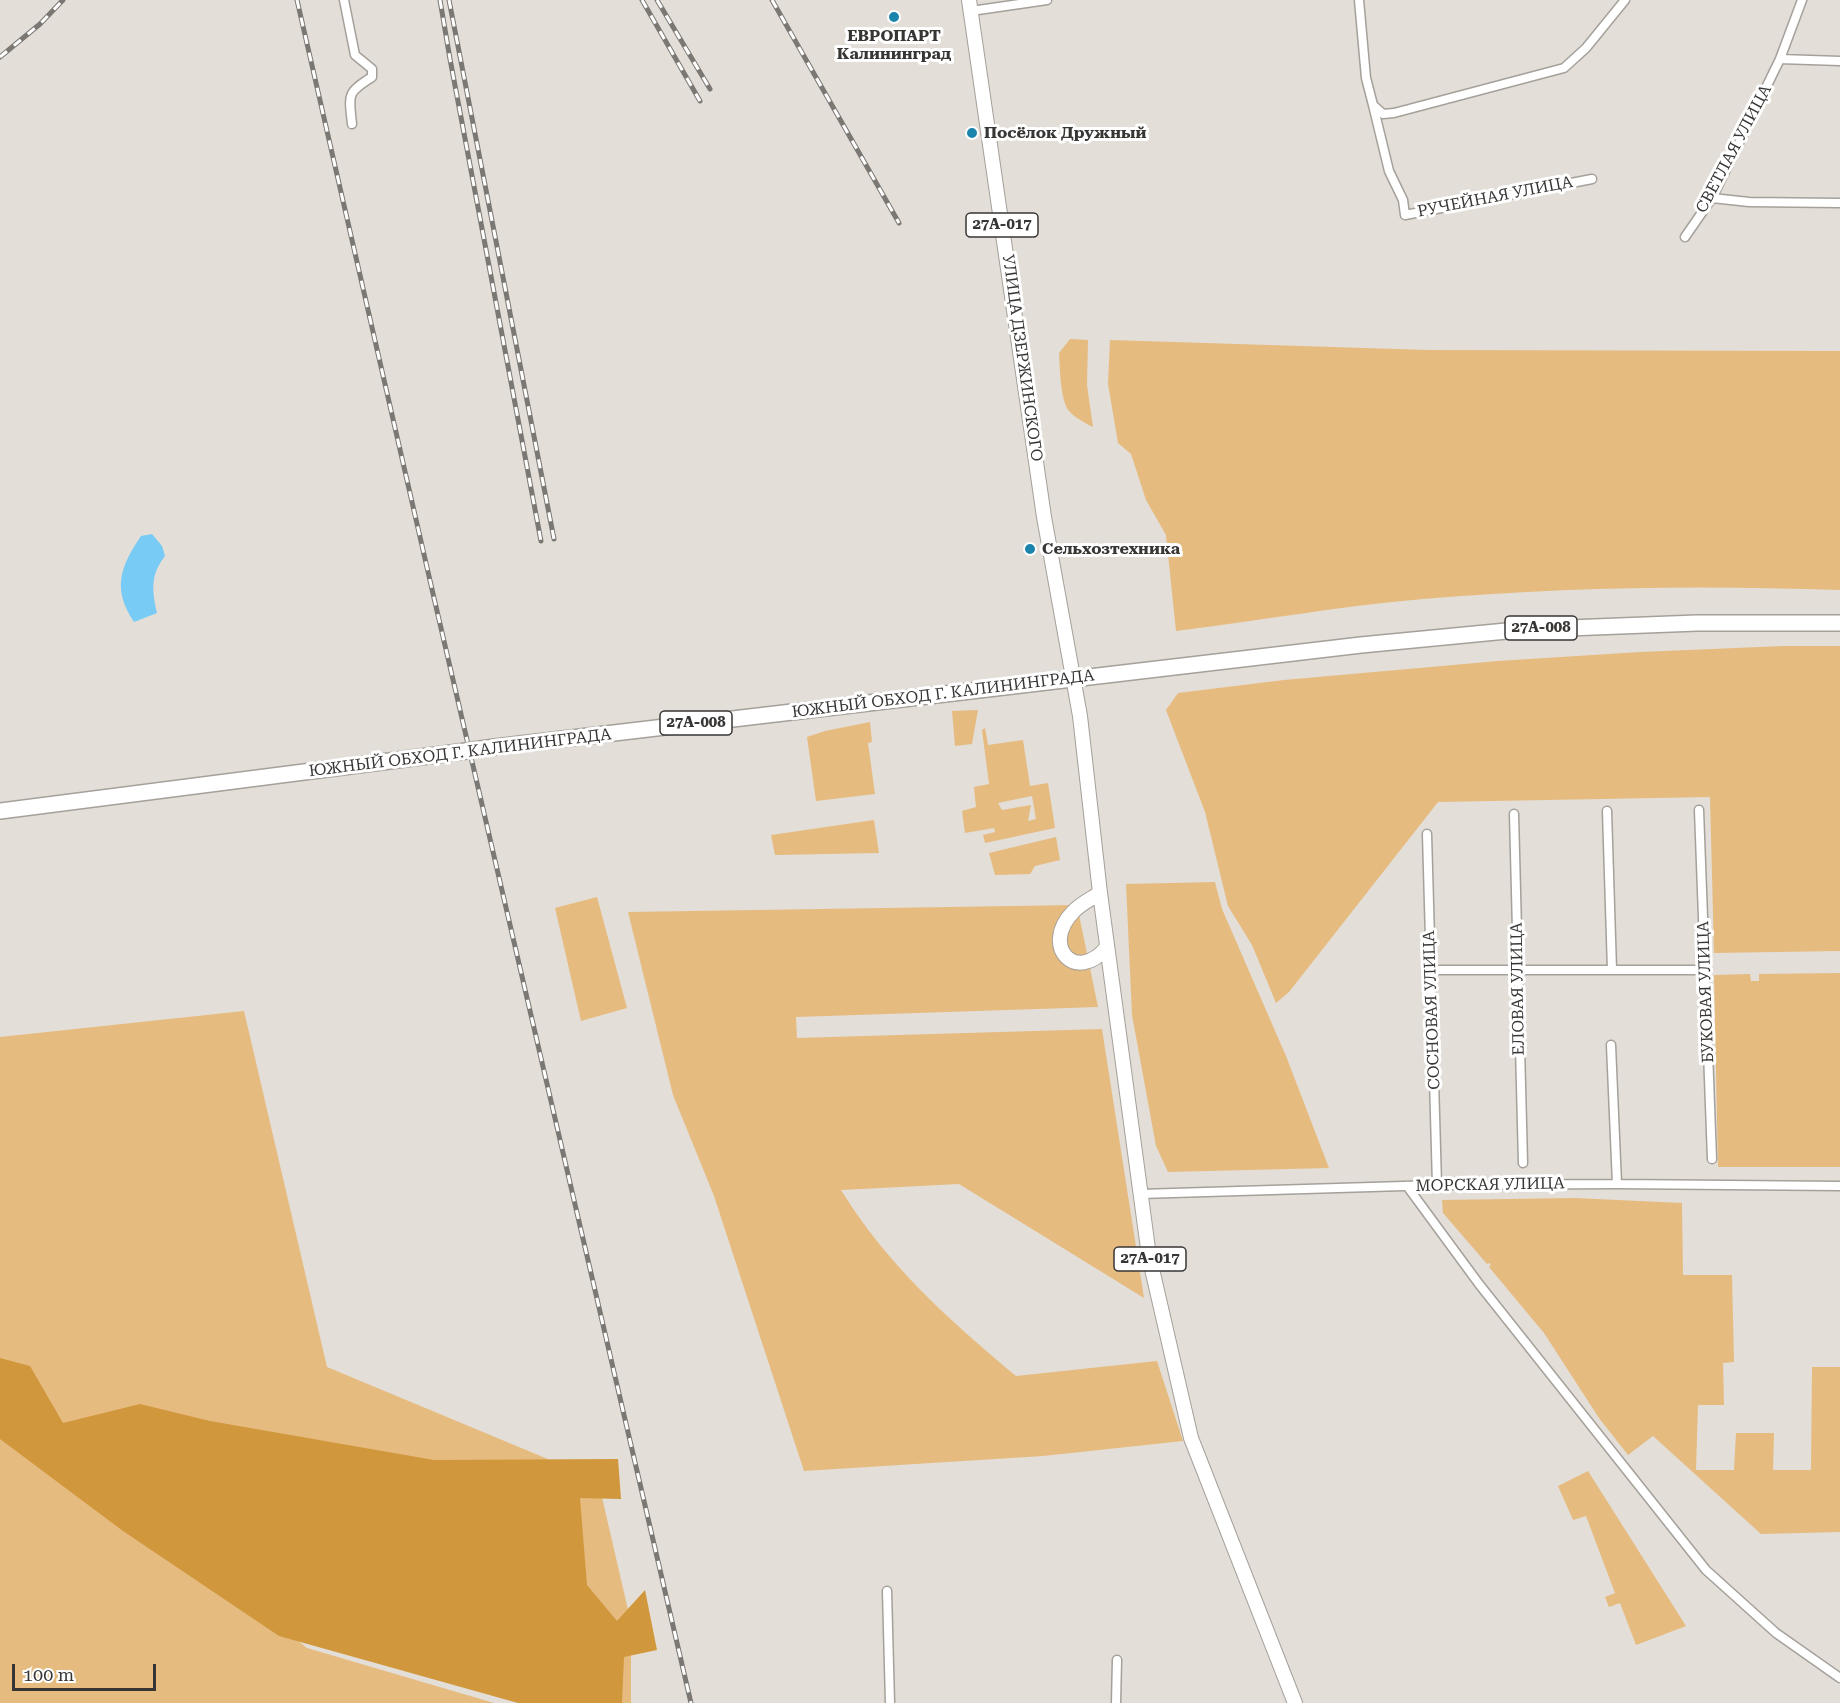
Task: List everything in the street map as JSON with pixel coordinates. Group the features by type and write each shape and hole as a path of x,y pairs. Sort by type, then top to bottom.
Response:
{"highway":[{"name":"ЮЖНЫЙ ОБХОД Г. КАЛИНИНГРАДА","path":"0,809 49,806 495,747 1360,645 1517,630 1697,623 1840,623"}],"main road":[{"name":"УЛИЦА ДЗЕРЖИНСКОГО","path":"970,5 1044,517 1073,680"},
{"name":"27А-017","path":"1073,680 1080,716 1100,893 1149,1256 1191,1438 1295,1703"},
{"path":"1100,893 1074,910 1065,922 1059,946 1069,960 1080,963 1092,962 1107,947"}],"street":[{"path":"344,0 356,55 372,69 372,77 356,87 349,97 352,124"},
{"path":"970,5 1047,0"},
{"path":"1359,0 1366,78 1373,105 1383,114 1564,68 1586,48 1625,0"},
{"name":"СВЕТЛАЯ УЛИЦА","path":"1685,237 1712,198 1780,59 1802,0"},
{"path":"1780,59 1840,61"},
{"name":"РУЧЕЙНАЯ УЛИЦА","path":"1373,105 1389,171 1403,201 1405,215 1592,178"},
{"path":"1712,198 1749,202 1840,203"},
{"name":"БУКОВАЯ УЛИЦА","path":"1699,810 1712,1158"},
{"path":"1607,811 1612,970"},
{"name":"ЕЛОВАЯ УЛИЦА","path":"1514,814 1523,1163"},
{"name":"СОСНОВАЯ УЛИЦА","path":"1428,834 1437,1185"},
{"path":"1431,970 1705,970"},
{"path":"1611,1045 1617,1184"},
{"name":"МОРСКАЯ УЛИЦА","path":"1140,1194 1437,1185 1840,1186"},
{"path":"1407,1186 1479,1284 1706,1569 1776,1633 1840,1678"},
{"path":"888,1591 890,1703"},
{"path":"1116,1703 1117,1660"}],"shaded area":[{"path":"1070,339 1088,340 1087,385 1093,427 1071,413 1064,399 1059,353"},
{"path":"1110,340 1428,350 1840,351 1840,590 1632,588 1475,595 1361,606 1176,631 1166,535 1146,500 1131,454 1118,443 1108,384"},
{"path":"1783,646 1840,646 1840,951 1714,953 1710,797 1438,802 1289,992 1276,1003 1252,945 1228,906 1205,812 1166,710 1178,693 1284,680 1498,661"},
{"path":"978,710 972,744 955,746 952,711"},
{"path":"870,722 872,742 868,743 875,794 816,801 807,737"},
{"path":"985,728 988,745 1023,740 1030,786 1048,783 1055,828 985,843 983,835 995,832 994,828 965,833 962,811 976,807 974,787 989,784 982,730","holes":["1032,796 1036,819 1028,821 1031,805 1002,810 998,803"]},
{"path":"874,820 879,853 775,855 771,835"},
{"path":"1056,837 1060,860 1035,866 1030,874 995,875 989,853"},
{"path":"1215,882 1222,909 1286,1056 1329,1168 1168,1172 1156,1146 1132,1015 1126,884"},
{"path":"597,897 627,1008 581,1021 555,908"},
{"path":"1077,905 1098,1007 796,1017 797,1038 1102,1029 1144,1298 959,1184 841,1190 878,1243 899,1267 944,1313 1016,1376 1157,1361 1183,1441 1043,1456 804,1471 714,1196 673,1095 628,912"},
{"path":"1840,973 1840,1167 1718,1167 1714,975 1750,974 1751,981 1759,981 1759,974"},
{"path":"244,1011 327,1367 598,1480 638,1653 631,1654 631,1703 587,1703 325,1629 0,1376 0,1037"},
{"path":"1575,1198 1682,1203 1683,1275 1732,1275 1734,1362 1723,1363 1724,1405 1698,1405 1696,1470 1734,1470 1736,1433 1774,1433 1773,1470 1811,1470 1812,1367 1840,1367 1840,1532 1761,1534 1653,1436 1628,1455 1599,1418 1544,1333 1489,1267 1491,1265 1487,1264 1443,1213 1442,1200"},
{"path":"0,1358 30,1366 63,1423 140,1404 210,1421 434,1460 618,1459 621,1499 580,1498 587,1585 617,1621 645,1590 657,1650 624,1657 622,1703 518,1703 279,1636 123,1531 0,1439"},
{"path":"0,1402 307,1648 494,1703 0,1703"},
{"path":"1588,1471 1686,1626 1636,1645 1620,1603 1609,1607 1605,1597 1615,1593 1586,1516 1573,1520 1558,1486"}],"water":[{"path":"152,534 162,546 165,556 157,570 154,583 157,613 134,622 123,599 121,578 128,558 141,536"}],"railway":[{"path":"0,57 40,24 63,0"},
{"path":"297,0 691,1703"},
{"path":"440,0 541,541"},
{"path":"449,0 554,539"},
{"path":"642,0 700,101"},
{"path":"657,0 710,89"},
{"path":"772,0 899,223"}],"place":[{"name":"ЕВРОПАРТ Калининград","path":"894,17"},
{"name":"Посёлок Дружный","path":"972,133"},
{"name":"Сельхозтехника","path":"1030,549"}]}
